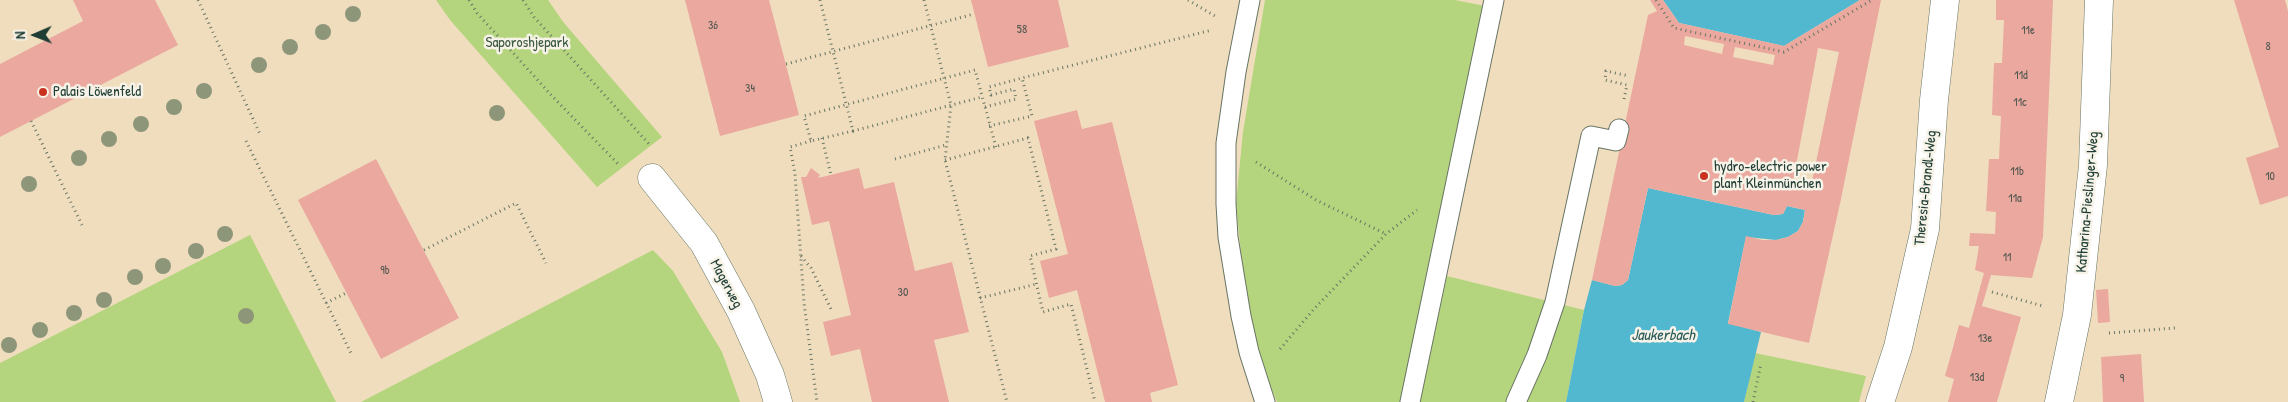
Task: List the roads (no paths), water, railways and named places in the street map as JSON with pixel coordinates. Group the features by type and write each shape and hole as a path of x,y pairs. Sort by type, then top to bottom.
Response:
{"street":[{"name":"Theresia-Brandl-Weg","path":"1880,402 1898,347 1925,229 1934,100 1945,0"},
{"name":"Katharina-Pieslinger-Weg","path":"2059,402 2076,325 2093,165 2099,0"},
{"name":"Magerweg","path":"652,178 704,243 741,311 770,375 778,402"}],"lane":[{"path":"1250,0 1238,24 1226,142 1228,237 1241,316 1257,379 1265,402"},
{"path":"1410,402 1494,0"},
{"path":"1516,402 1537,355 1555,302 1591,136 1616,141 1619,130"}],"water":[{"path":"1663,0 1860,0 1784,46 1679,23"},
{"name":"Jaukerbach","path":"1648,188 1774,215 1783,214 1787,206 1805,210 1803,222 1798,231 1788,237 1776,240 1746,237 1728,323 1761,332 1744,402 1566,402 1584,310 1592,280 1615,286 1622,285 1628,280"}],"place":[{"name":"Palais Löwenfeld","path":"43,92"},
{"name":"hydro-electric power plant Kleinmünchen","path":"1704,176"}],"park label":[{"name":"Saporoshjepark","path":"527,43"}]}
